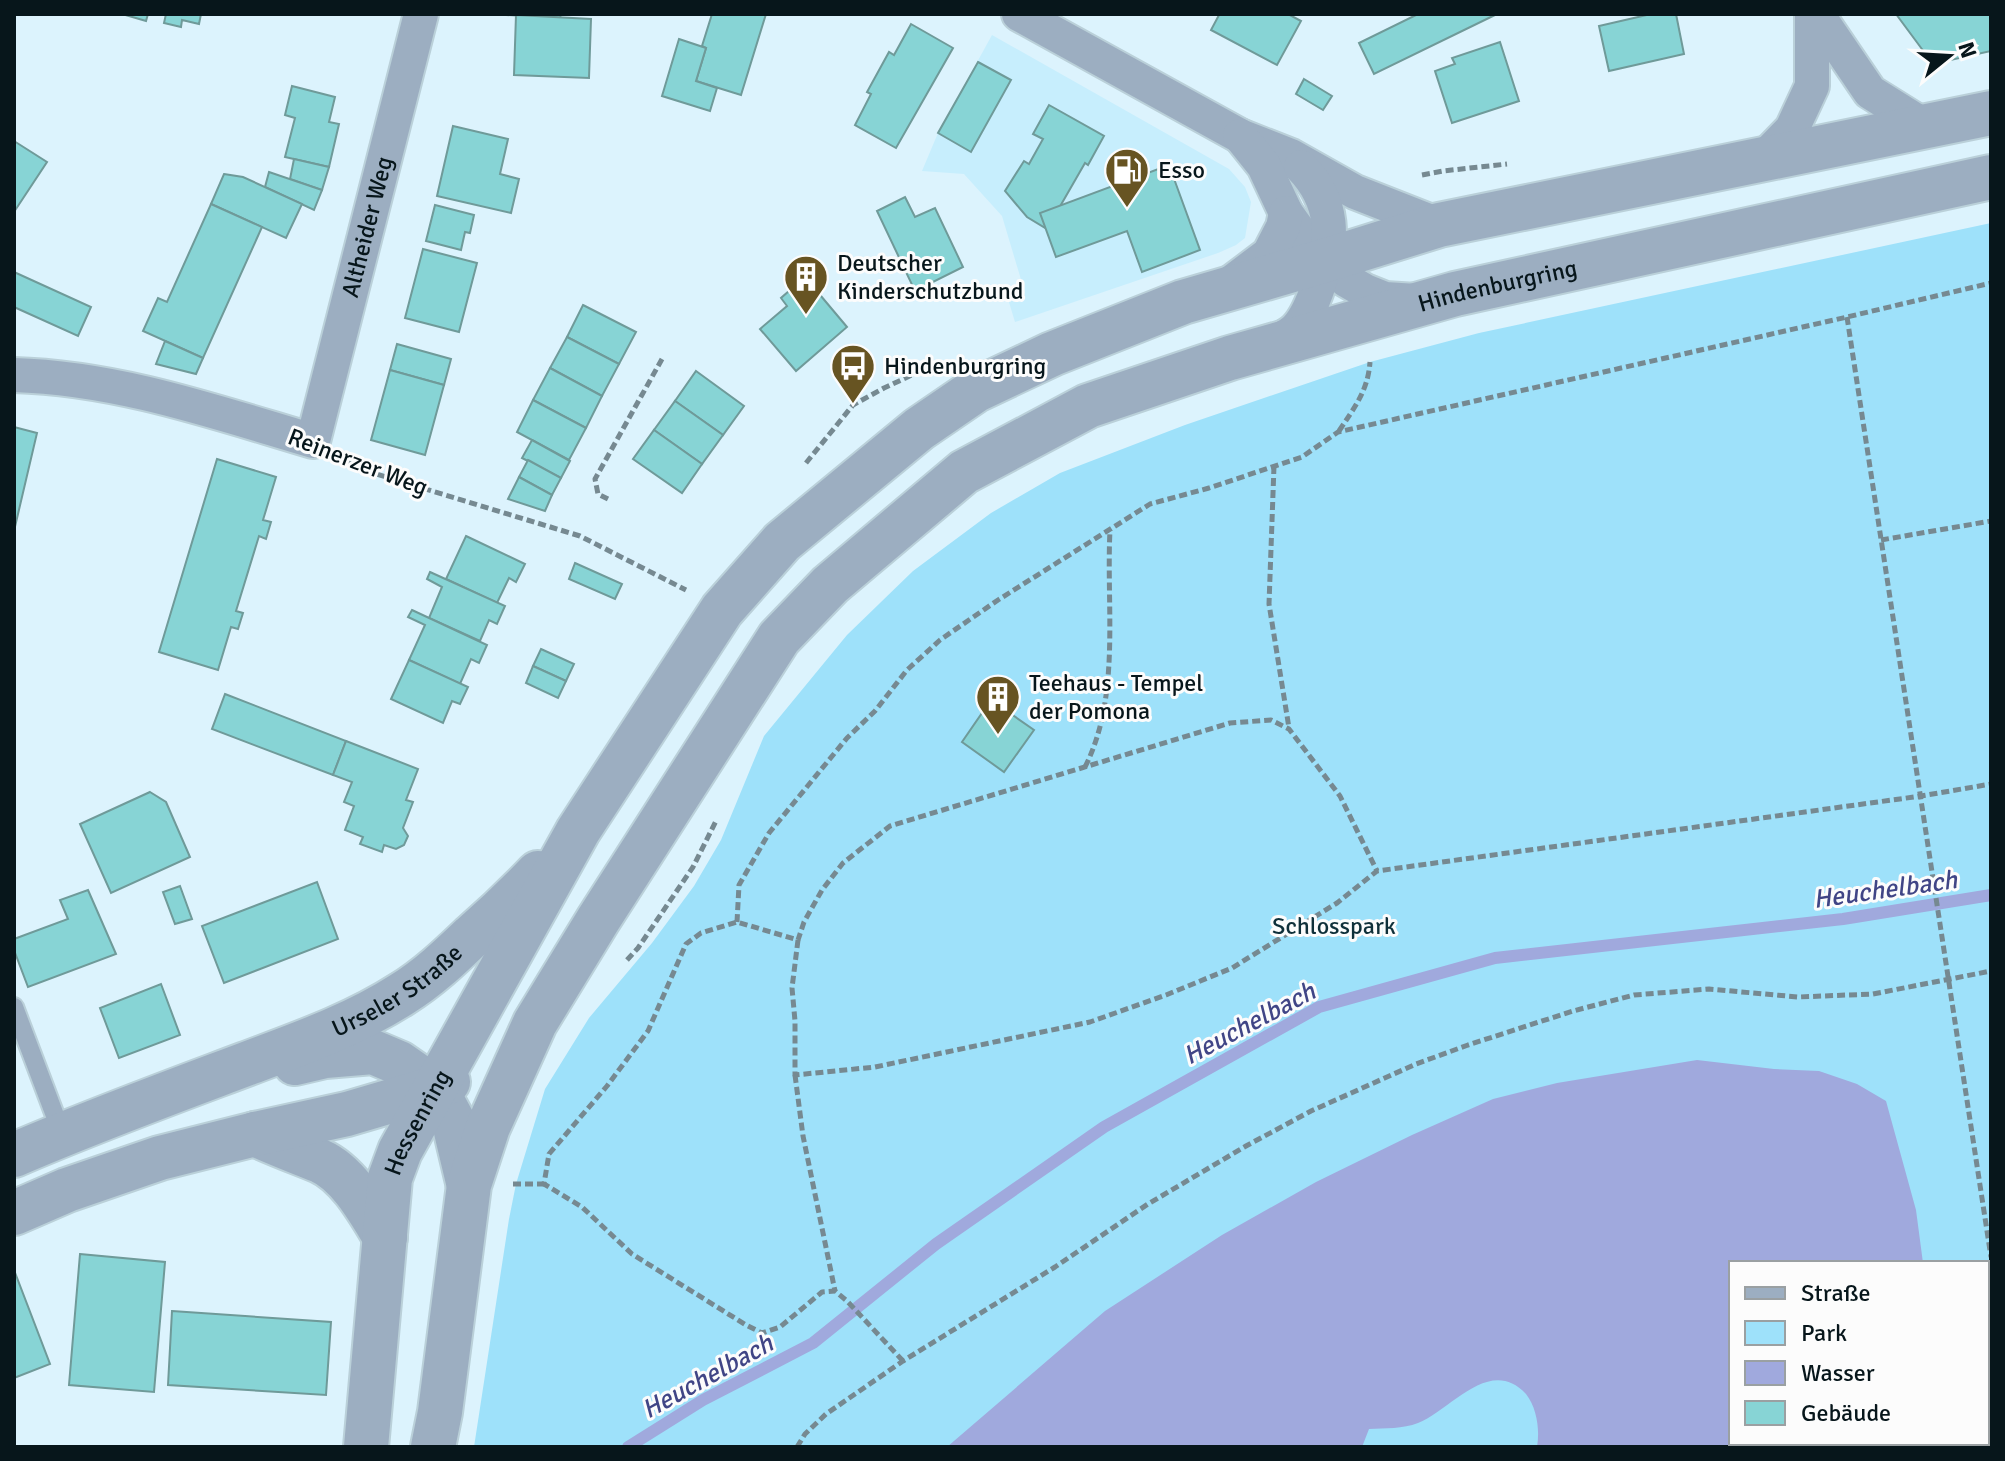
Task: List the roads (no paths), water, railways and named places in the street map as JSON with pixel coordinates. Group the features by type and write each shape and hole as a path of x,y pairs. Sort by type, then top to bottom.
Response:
{"street":[{"name":"Altheider Weg","path":"313,441 421,14"},
{"path":"1814,14 1870,92 1926,127"},
{"path":"1761,161 1792,129 1812,86 1814,14"},
{"path":"1037,18 1240,136 1291,156 1355,192 1439,225"},
{"path":"578,831 722,610 782,542 869,468 976,390 1071,346 1183,302 1439,225 1991,113"},
{"path":"1240,136 1264,166 1286,213 1304,238 1346,280 1385,299 1427,302"},
{"path":"1264,350 1296,329 1314,300 1327,260 1329,228 1325,202 1312,177 1291,156"},
{"name":"Hindenburgring","path":"535,1023 779,638 830,585 964,472 1088,406 1230,358 1455,294 1991,177"},
{"path":"1220,292 1269,254 1283,227 1286,213"},
{"name":"Reinerzer Weg","path":"14,375 96,382 155,394 313,441"},
{"name":"Hessenring","path":"366,1447 390,1178 400,1151 578,831"},
{"name":"Urseler Straße","path":"14,1155 339,1028 404,993 446,962 515,898 578,831"},
{"path":"14,1213 67,1190 160,1158 347,1114 435,1088 501,1055 535,1023"},
{"path":"440,1435 488,1184 488,1127 535,1023"},
{"name":"Urseler Straße","path":"178,1090 325,1056 373,1052 399,1063 435,1088 488,1184"},
{"path":"255,1134 321,1162 338,1174 361,1198 385,1237"}],"lane":[{"path":"14,1007 62,1134"}],"water":[{"path":"1697,1060 1819,1071 1857,1084 1886,1101 1916,1210 1923,1261 1729,1261 1729,1445 1926,1447 1537,1447 1537,1419 1530,1400 1512,1384 1499,1380 1471,1389 1418,1423 1369,1429 1362,1447 947,1447 1105,1311 1222,1235 1316,1182 1412,1135 1493,1099 1557,1083"}],"waterway":[{"name":"Heuchelbach","path":"628,1447 703,1400 813,1343 936,1244 1104,1127 1319,1007 1495,958 1843,919 1991,895"},
{"path":"1926,1445 1963,1447"},
{"path":"1977,1447 1991,1445"}],"place":[{"name":"Esso","path":"1127,209"},
{"name":"Deutscher Kinderschutzbund","path":"806,316"},
{"name":"Hindenburgring","path":"853,405"},
{"name":"Teehaus - Tempel der Pomona","path":"998,736"}],"park label":[{"name":"Schlosspark","path":"1334,926"}]}
